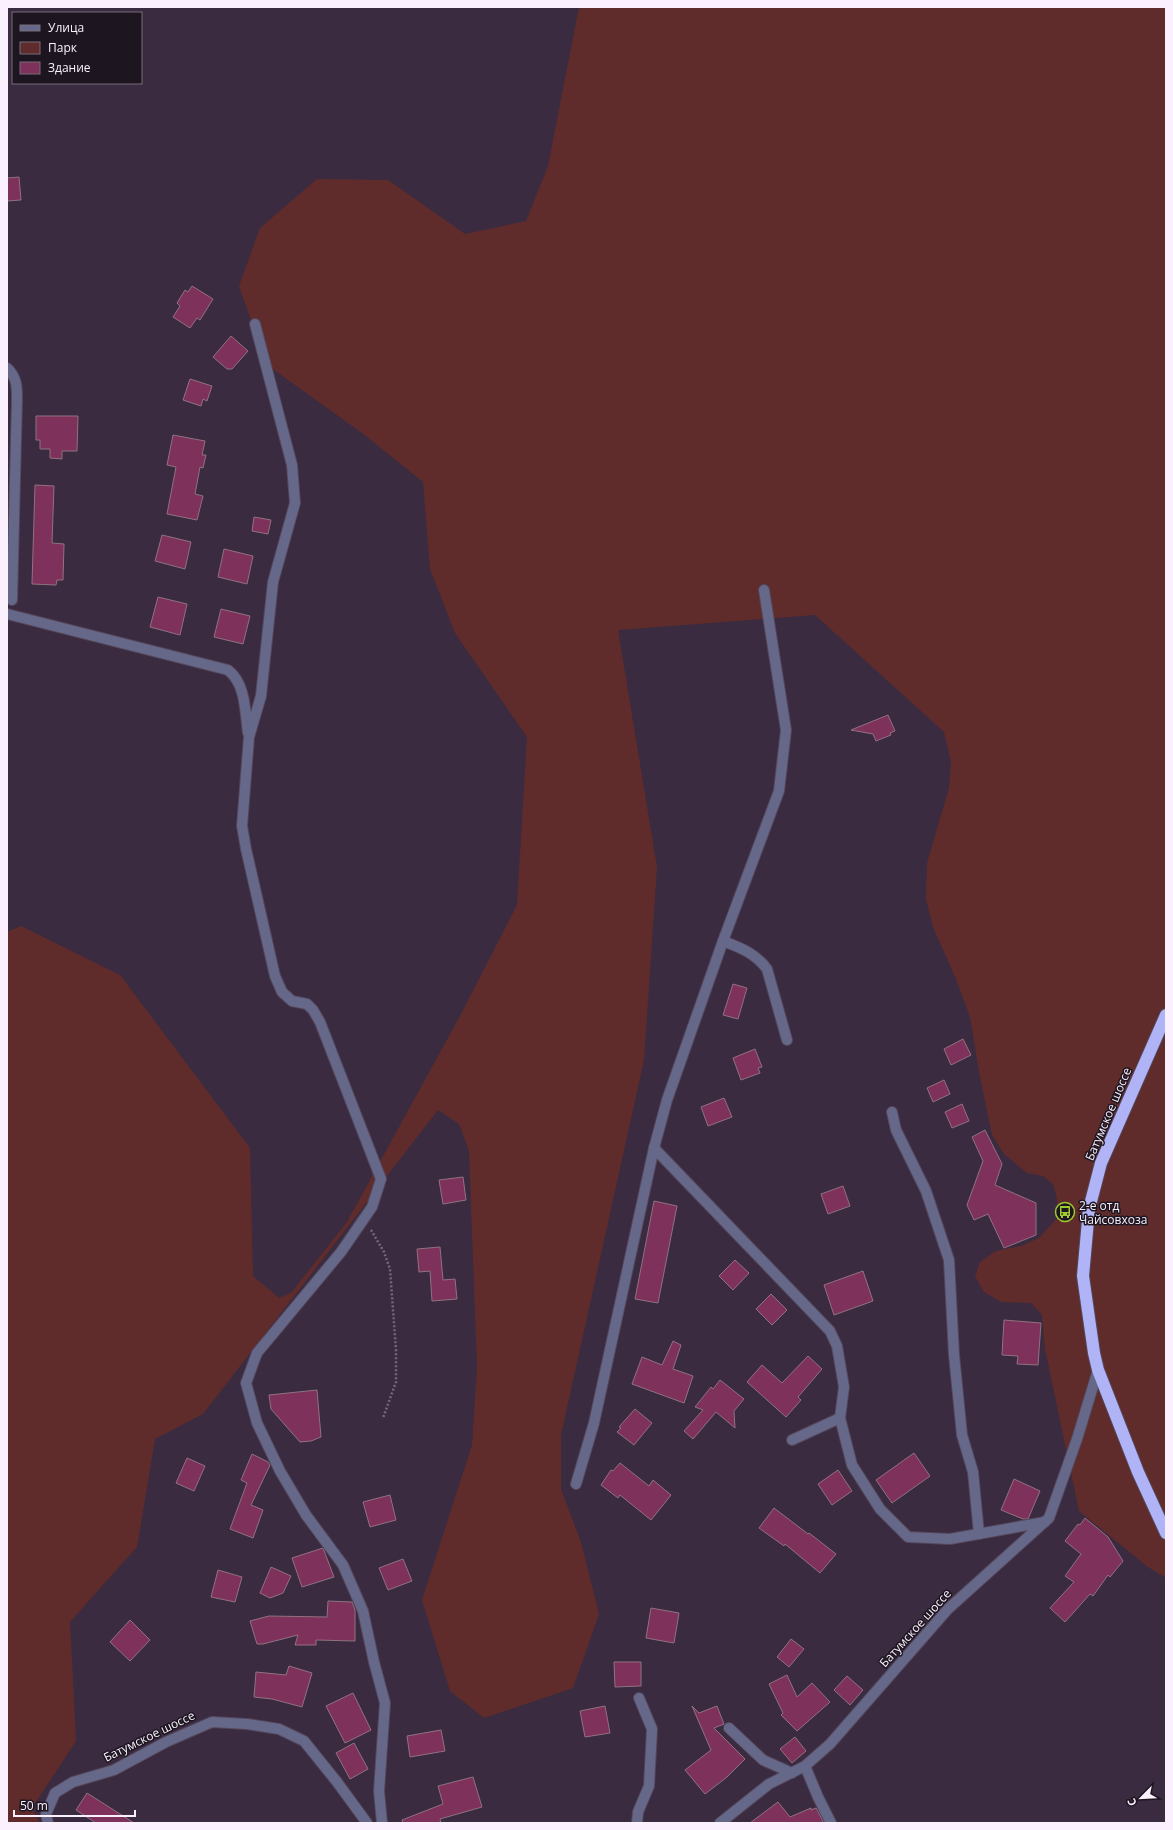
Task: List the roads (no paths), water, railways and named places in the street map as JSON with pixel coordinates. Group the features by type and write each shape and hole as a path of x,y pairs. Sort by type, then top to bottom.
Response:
{"highway":[{"name":"Батумское шоссе","path":"1166,1016 1101,1163 1089,1209 1083,1276 1094,1353 1098,1370 1138,1472 1166,1533"}],"street":[{"path":"248,737 261,696 273,582 295,503 292,465 255,324"},
{"path":"7,368 13,374 16,382 17,400 12,600"},
{"path":"576,1484 594,1423 654,1148 667,1100 723,941 779,791 786,730 764,590"},
{"path":"7,614 228,670 235,675 240,684 248,737 242,826 275,976 282,992 292,1001 307,1004 313,1010 320,1022 381,1179 372,1207 341,1252 311,1290 283,1320 257,1352 246,1383 257,1423 280,1471 306,1515 343,1565 363,1611 385,1703 379,1791 382,1823"},
{"path":"723,941 751,952 767,969 787,1040"},
{"path":"892,1112 896,1130 926,1191 949,1260 954,1355 962,1435 973,1472 979,1534"},
{"path":"654,1148 830,1331 837,1346 844,1388 840,1418 852,1465 880,1509 908,1538 950,1539 1045,1522"},
{"name":"Батумское шоссе","path":"720,1823 769,1784 805,1766 830,1744 948,1609 1049,1518 1077,1439 1098,1370"},
{"path":"792,1440 840,1418"},
{"path":"637,1823 638,1812 649,1786 652,1730 639,1698"},
{"name":"Батумское шоссе","path":"48,1823 46,1814 54,1793 73,1782 114,1770 166,1742 212,1722 248,1724 279,1729 304,1741 367,1823"},
{"path":"729,1728 763,1760 792,1772"},
{"path":"805,1766 831,1823"}],"place":[{"name":"2-е отд Чайсовхоза","path":"1065,1212"}]}
